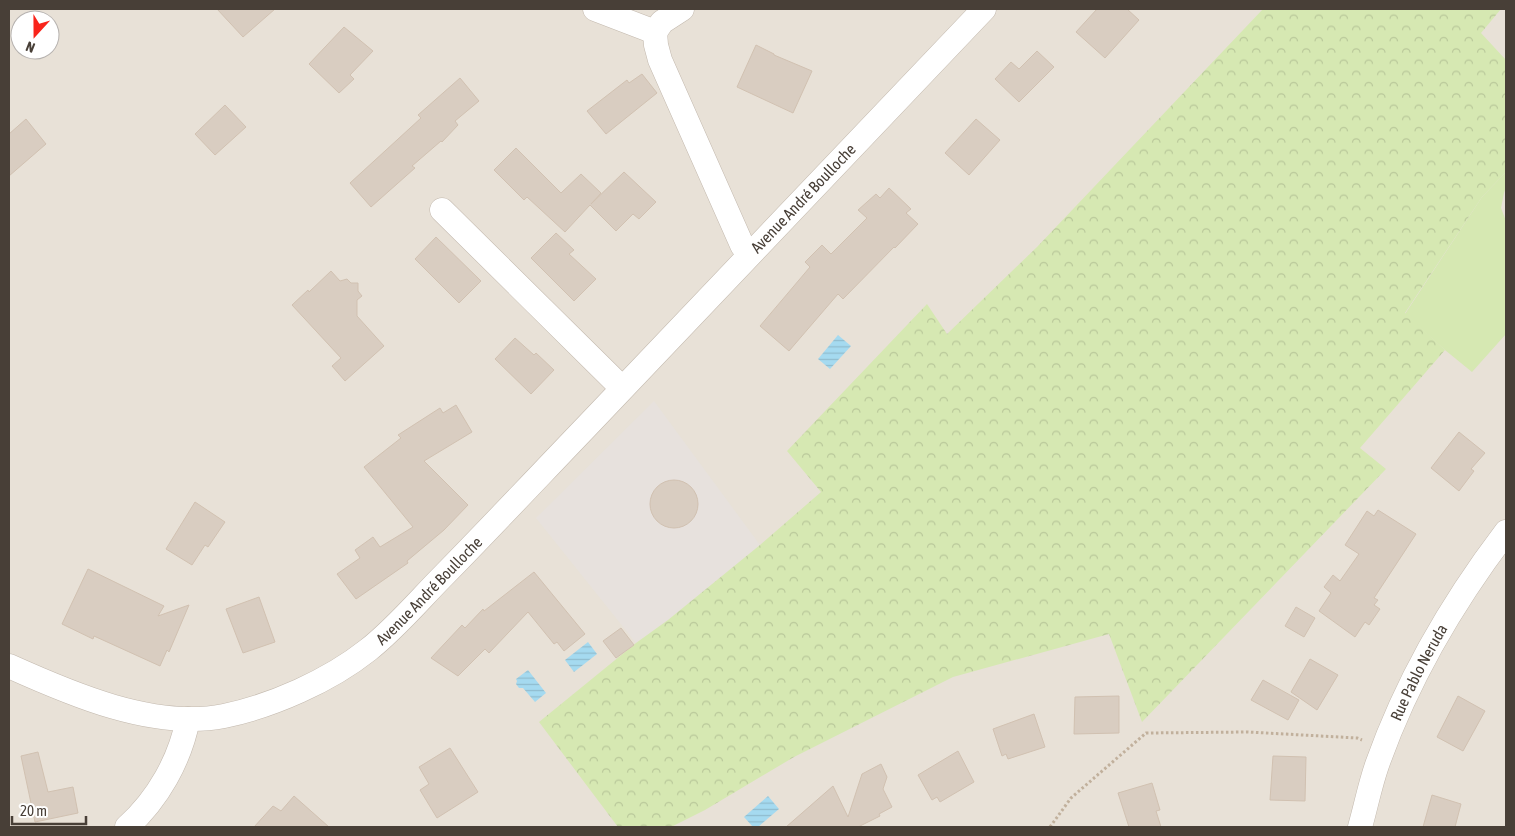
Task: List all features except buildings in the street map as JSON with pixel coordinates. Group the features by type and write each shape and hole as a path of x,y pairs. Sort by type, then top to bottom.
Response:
{"street":[{"path":"596,9 655,32"},
{"path":"682,9 662,22 655,32 660,60 742,245 750,255"},
{"name":"Avenue André Boulloche","path":"9,666 52,685 99,702 148,715 188,720 223,716 301,690 367,651 409,611 502,515 984,9"},
{"path":"442,210 622,388"},
{"name":"Rue Pablo Neruda","path":"1360,827 1384,747 1400,708 1433,641 1457,601 1506,532"},
{"path":"127,827 156,793 173,766 184,740 188,720"}],"path":[{"path":"1050,827 1071,798 1146,733 1248,732 1357,738 1384,747"}],"shaded area":[{"path":"9,9 1506,9 1506,827 9,827"},
{"path":"654,401 760,545 668,620 636,643 536,518"}],"green space":[{"path":"1263,9 1501,9 1481,33 1506,60 1506,172 1482,197 1405,313 1445,350 1360,448 1386,469 1142,722 1109,634 953,677 794,757 705,810 671,827 618,827 539,722 760,545 821,492 787,451 927,304 947,334 1037,247"},
{"path":"1506,172 1506,187 1501,208 1506,221 1506,334 1472,372 1405,314 1482,197"}],"water":[{"path":"838,335 851,346 830,369 818,359"},
{"path":"588,642 597,654 574,672 565,660"},
{"path":"528,670 546,693 535,702 523,688 519,688 516,684 516,679"},
{"path":"768,796 779,809 758,827 753,827 744,817"}]}
